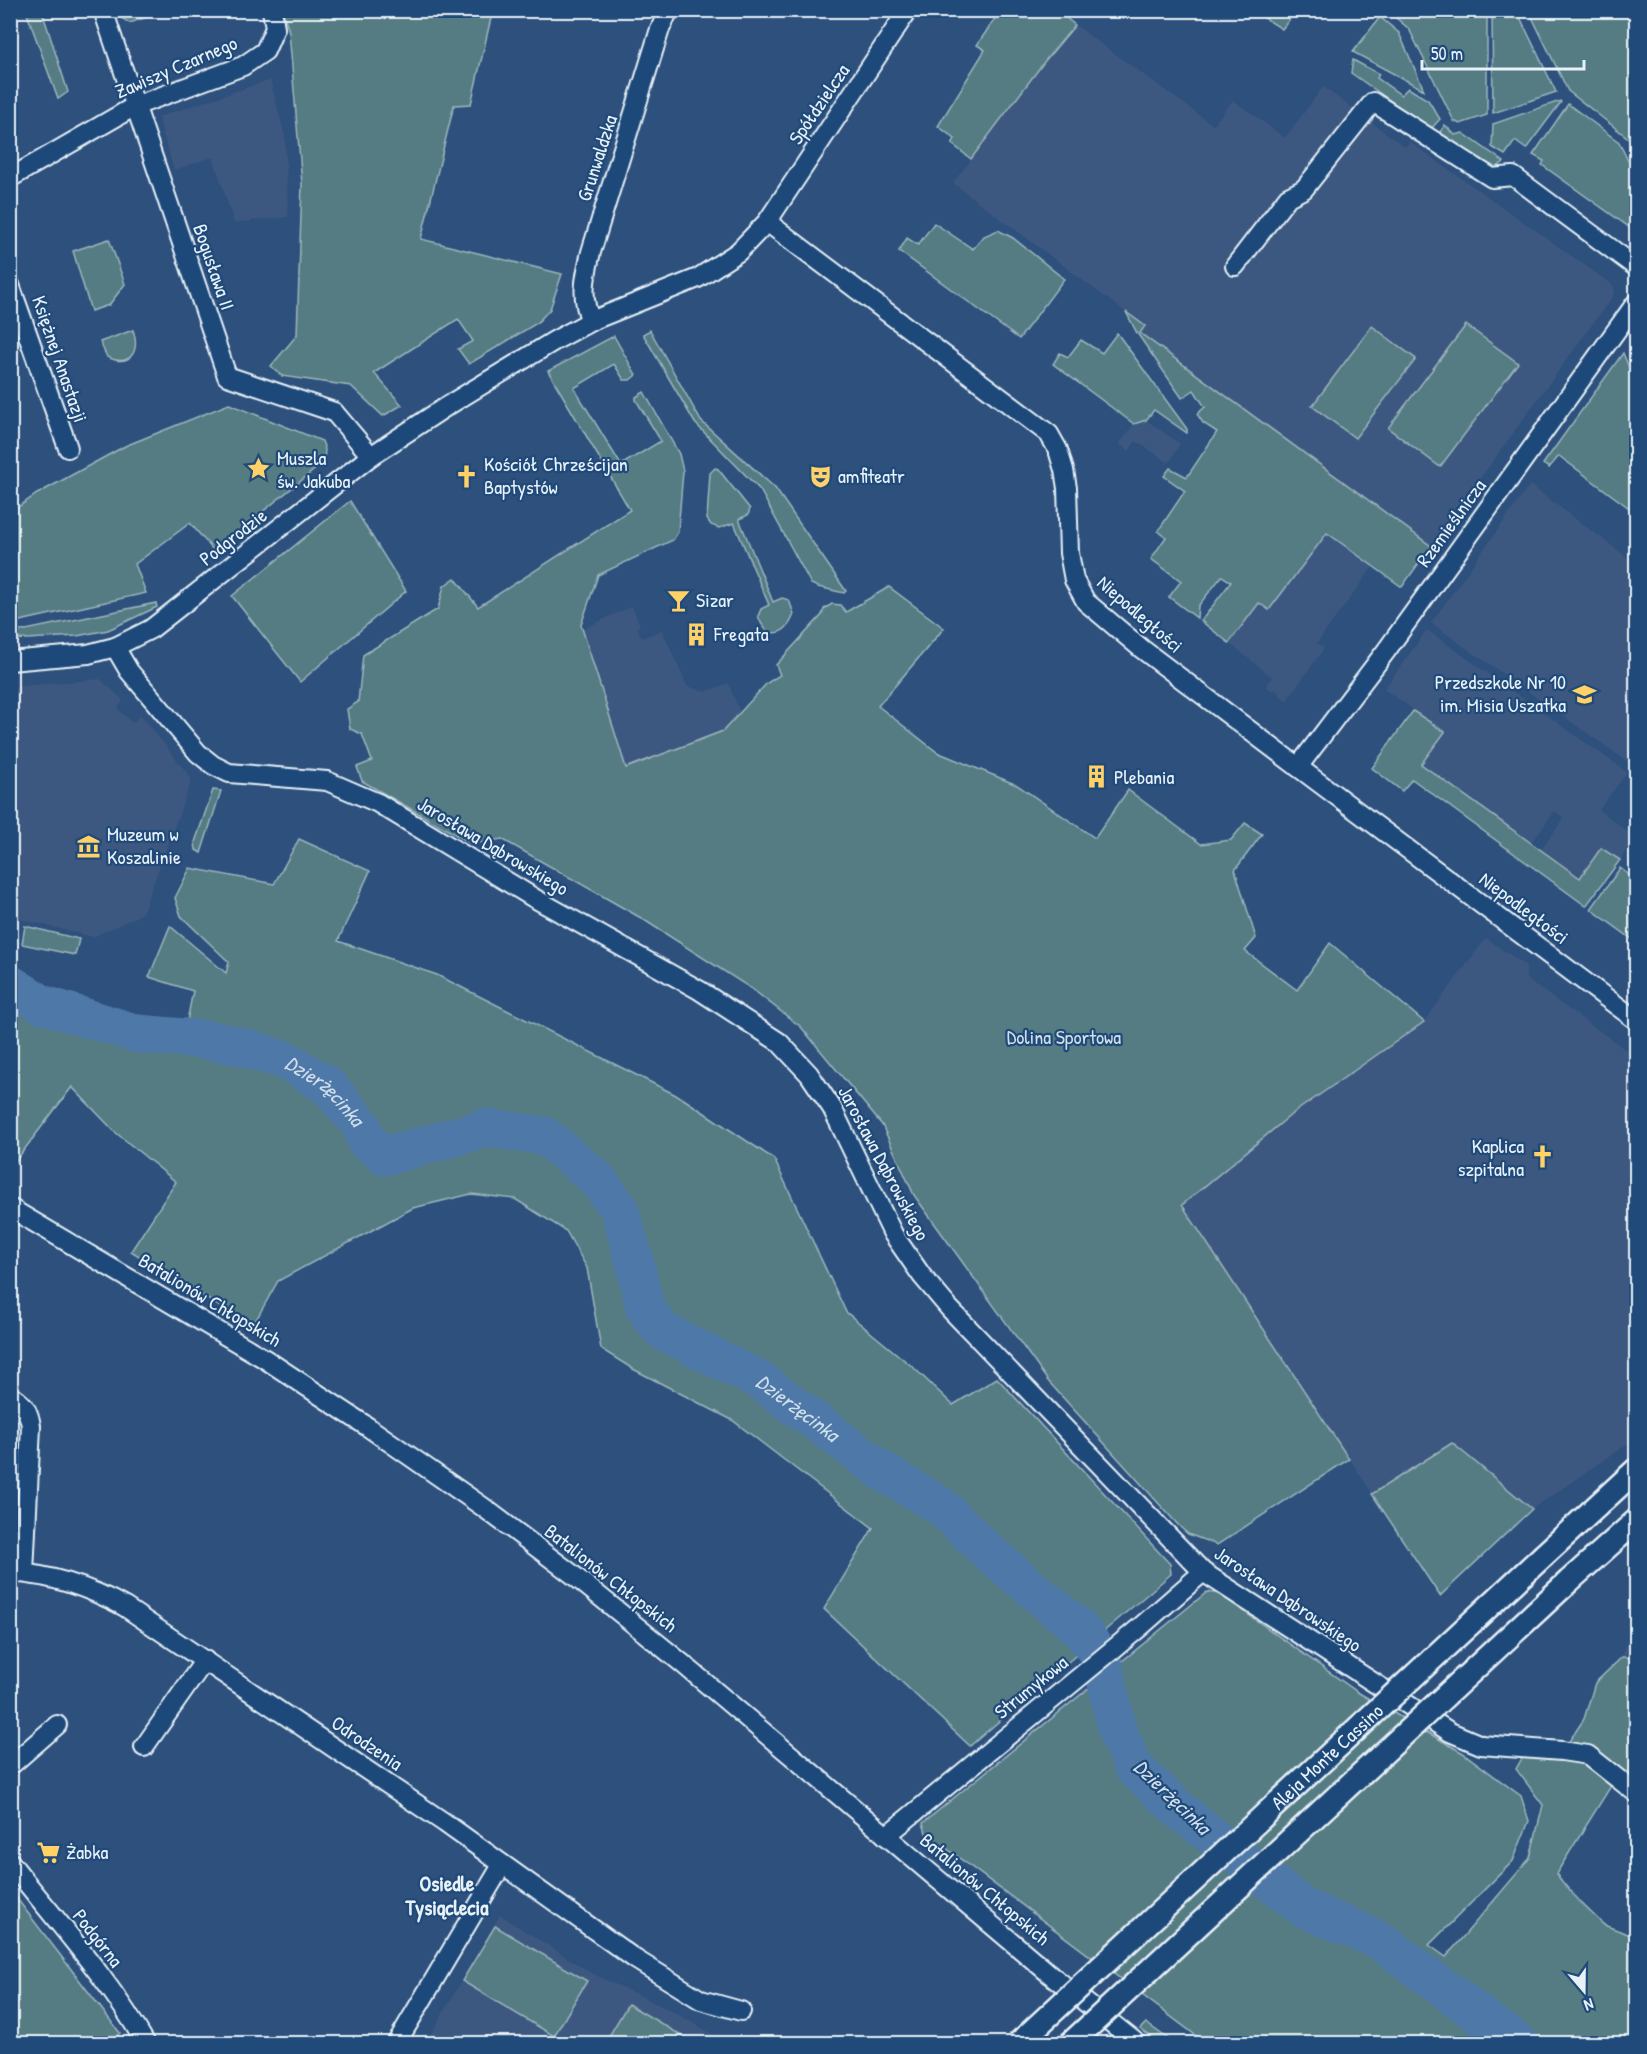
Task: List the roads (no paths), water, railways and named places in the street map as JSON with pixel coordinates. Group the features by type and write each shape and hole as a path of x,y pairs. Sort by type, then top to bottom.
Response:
{"street":[{"name":"Bogusława II","path":"103,10 227,376 334,412 371,456"},
{"name":"Zawiszy Czarnego","path":"10,178 135,106 243,66 265,51 274,28 272,10"},
{"name":"Grunwaldzka","path":"591,321 586,310 584,295 584,283 591,252 660,29 669,10"},
{"name":"Spółdzielcza","path":"767,222 908,10"},
{"path":"1235,266 1288,197 1304,189 1373,102 1492,178 1513,176 1636,267"},
{"name":"Podgrodzie","path":"10,661 88,654 115,647 151,629 371,456 447,406 554,341 591,321 698,278 738,252 767,222"},
{"name":"Niepodległości","path":"767,222 1049,434 1058,450 1064,470 1067,488 1069,553 1074,580 1086,602 1142,649 1298,768 1636,1020"},
{"name":"Księżnej Anastazji","path":"10,285 68,448"},
{"name":"Rzemieślnicza","path":"1298,768 1386,651 1636,303"},
{"name":"Jarosława Dąbrowskiego","path":"115,647 129,671 198,753 213,765 229,773 327,781 378,803 534,898 699,990 779,1042 809,1074 832,1108 893,1234 922,1276 949,1308 1203,1572 1450,1732 1480,1745 1588,1755 1636,1794"},
{"name":"Batalionów Chłopskich","path":"11,1209 230,1337 368,1427 483,1507 572,1574 683,1664 1051,1975 1138,2043"},
{"name":"Odrodzenia","path":"10,1396 18,1399 26,1407 31,1426 17,1572 53,1577 107,1597 125,1607 421,1807 635,1959 701,2000 741,2011"},
{"name":"Aleja Monte Cassino","path":"1018,2043 1636,1470"},
{"name":"Aleja Monte Cassino","path":"1070,2043 1636,1521"},
{"name":"Strumykowa","path":"886,1836 1117,1646 1203,1572"},
{"path":"144,1748 205,1660"},
{"path":"10,1766 57,1725"},
{"name":"Podgórna","path":"10,1862 134,2022 146,2043"},
{"path":"396,2043 502,1865"}],"waterway":[{"name":"Dzierżęcinka","path":"10,984 42,1004 138,1034 208,1040 239,1046 287,1061 328,1086 362,1126 366,1141 386,1156 486,1128 545,1136 595,1177 619,1208 645,1308 661,1330 761,1381 885,1473 942,1507 986,1550 1081,1630 1102,1659 1117,1730 1134,1768 1184,1814 1304,1908 1379,1940 1519,2044"}],"place":[{"name":"Muszla św. Jakuba","path":"259,469"},
{"name":"Kościół Chrześcijan Baptystów","path":"466,476"},
{"name":"amfiteatr","path":"820,476"},
{"name":"Sizar","path":"678,600"},
{"name":"Fregata","path":"696,634"},
{"name":"Przedszkole Nr 10 im. Misia Uszatka","path":"1584,694"},
{"name":"Plebania","path":"1096,777"},
{"name":"Muzeum w Koszalinie","path":"89,846"},
{"name":"Kaplica szpitalna","path":"1542,1157"},
{"name":"Żabka","path":"48,1852"}],"district":[{"name":"Osiedle Tysiąclecia","path":"447,1896"}],"park label":[{"name":"Dolina Sportowa","path":"1064,1037"}]}
